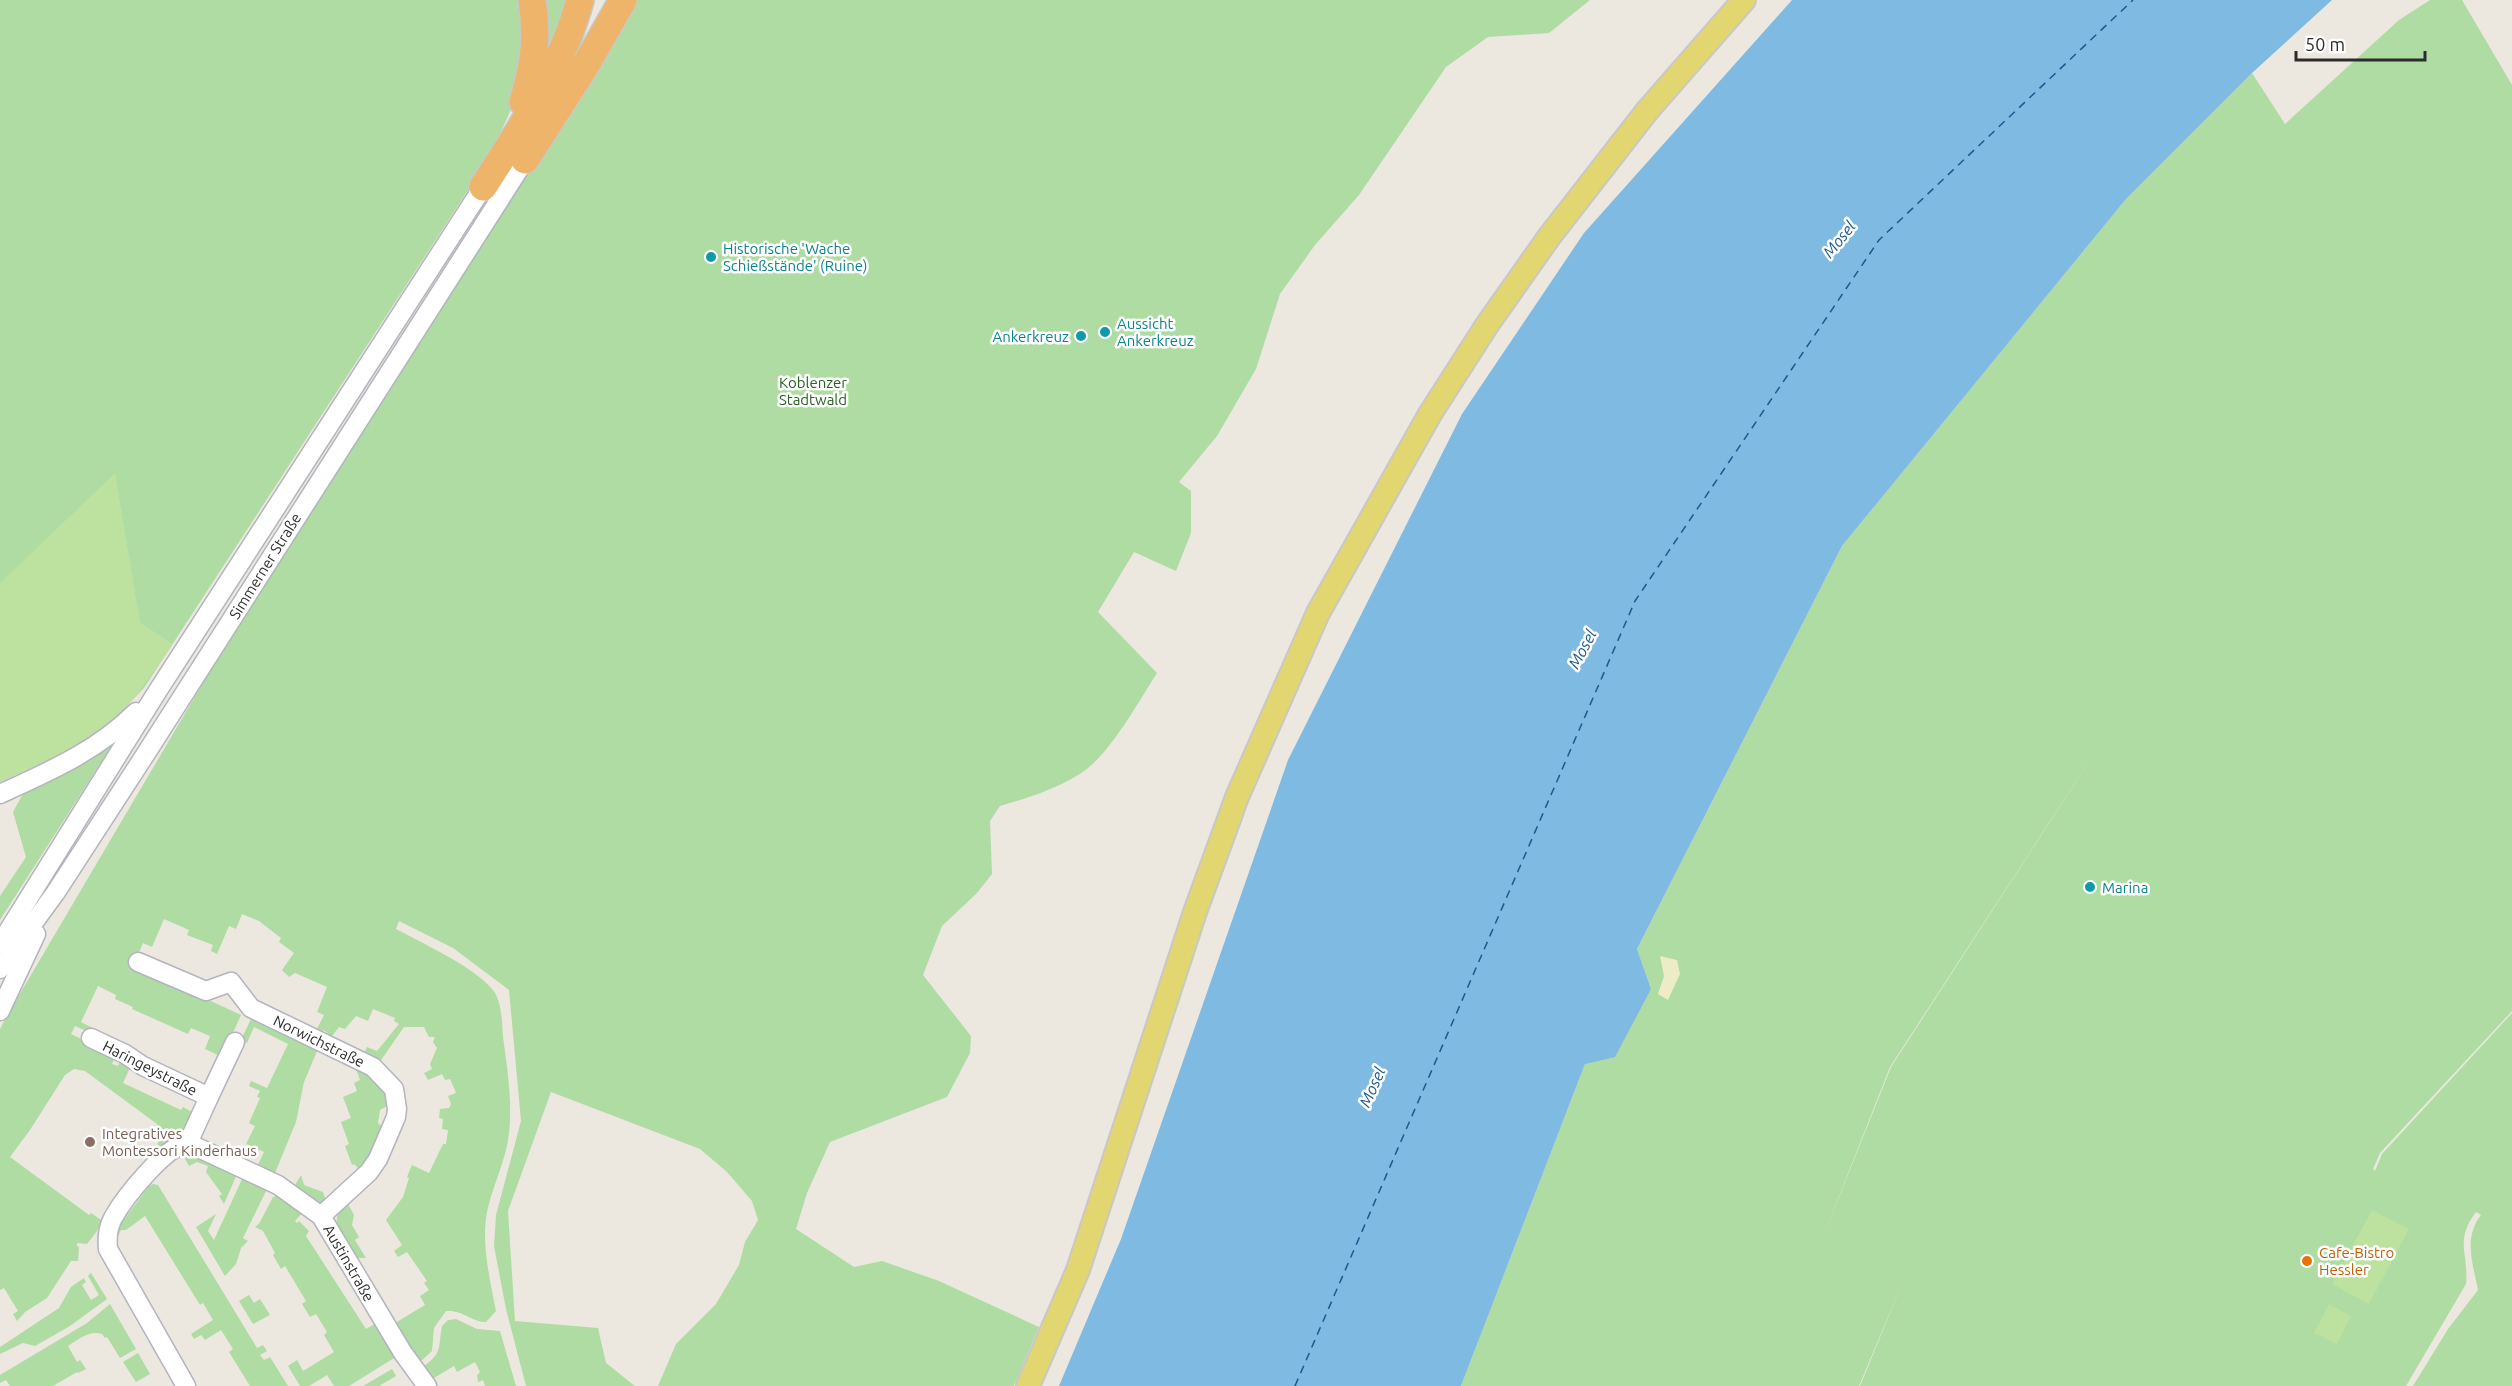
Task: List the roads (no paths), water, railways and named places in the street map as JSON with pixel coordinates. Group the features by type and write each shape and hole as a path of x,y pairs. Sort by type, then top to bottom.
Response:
{"highway":[{"path":"483,187 523,102 533,67 535,20 532,0"},
{"path":"483,187 533,109 558,62 580,0"},
{"path":"525,160 571,66 595,0"},
{"path":"525,160 584,68 623,0"}],"main road":[{"path":"1028,1386 1078,1270 1191,923 1233,808 1318,613 1430,414 1487,324 1549,237 1647,111 1744,0"}],"street":[{"name":"Simmerner Straße","path":"0,969 56,892 525,160"},
{"name":"Simmerner Straße","path":"0,944 157,692 483,187"},
{"path":"0,794 76,758 99,744 119,729 157,692"},
{"path":"0,1011 56,892"},
{"name":"Norwichstraße","path":"138,962 206,992 231,982 251,1008 373,1067 392,1085 396,1098 396,1117 381,1155 369,1172 321,1216"},
{"name":"Haringeystraße","path":"91,1038 209,1097"},
{"name":"Haringeystraße","path":"188,1143 235,1042"},
{"path":"186,1386 108,1249 107,1237 113,1218 151,1168 180,1144 188,1143"},
{"name":"Austinstraße","path":"188,1143 278,1185 321,1216 403,1353 427,1386"}],"water":[{"name":"Mosel","path":"1792,0 2332,0 2252,73 2126,199 1842,546 1637,949 1651,989 1615,1057 1585,1064 1461,1386 1059,1386 1121,1239 1288,760 1462,414 1584,233"}],"place":[{"name":"Historische 'Wache Schießstände' (Ruine)","path":"711,257"},
{"name":"Aussicht Ankerkreuz","path":"1105,332"},
{"name":"Ankerkreuz","path":"1081,336"},
{"name":"Marina","path":"2090,887"},
{"name":"Integratives Montessori Kinderhaus","path":"90,1142"},
{"name":"Cafe-Bistro Hessler","path":"2307,1261"}],"park label":[{"name":"Koblenzer Stadtwald","path":"813,390"}]}
